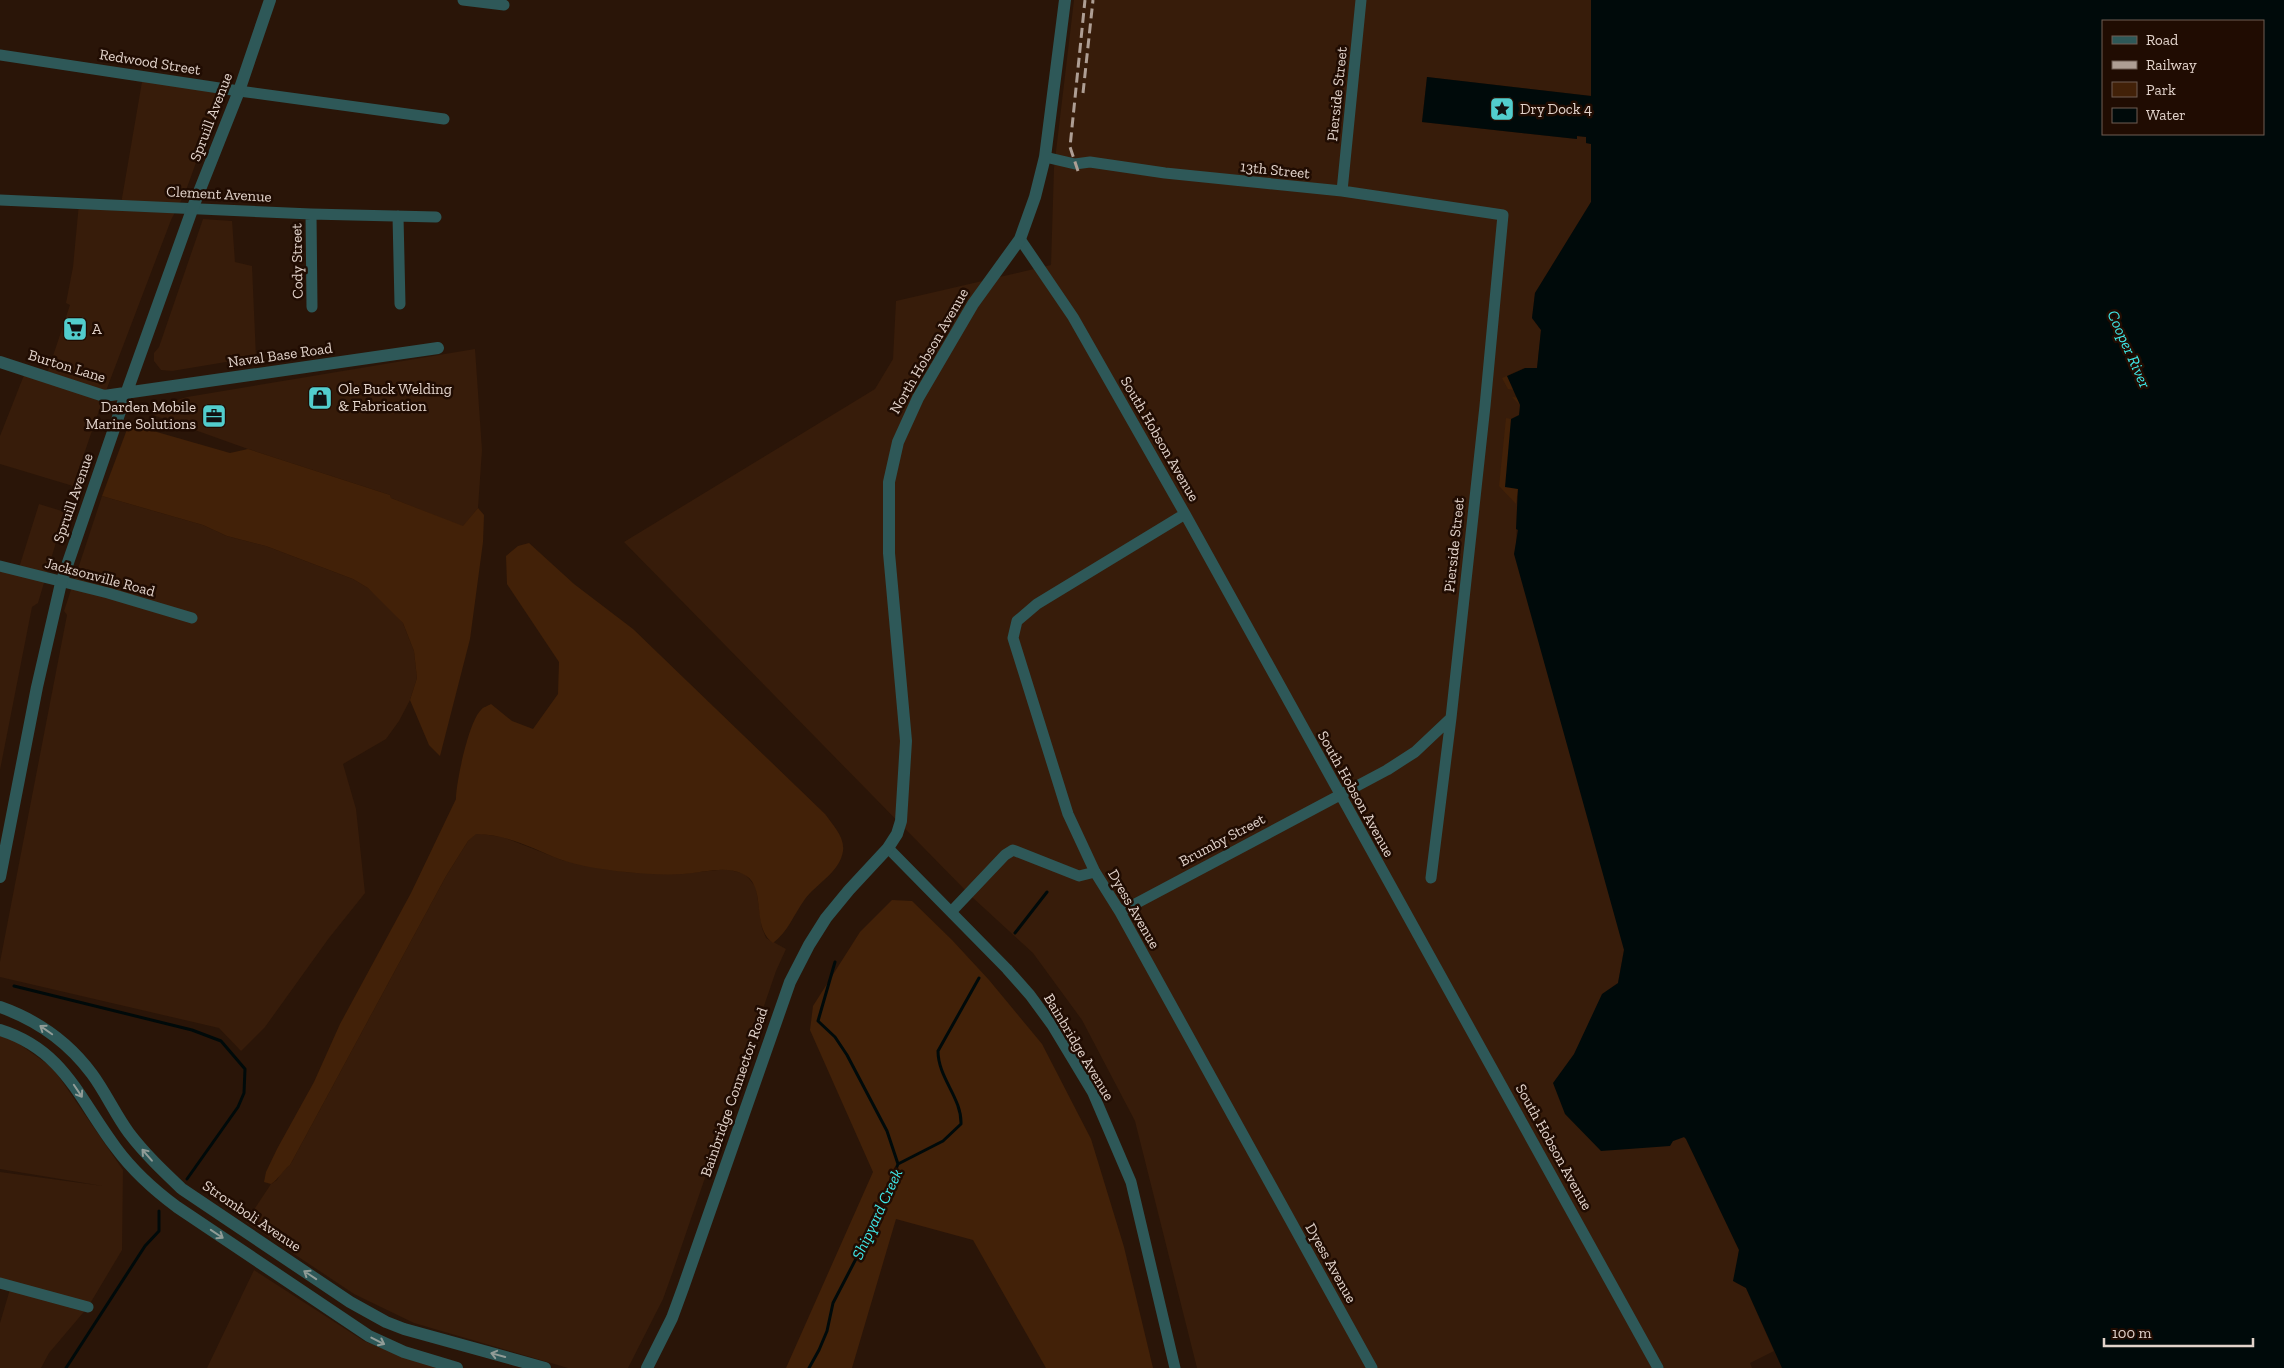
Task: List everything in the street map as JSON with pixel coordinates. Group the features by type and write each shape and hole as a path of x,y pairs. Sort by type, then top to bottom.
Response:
{"street":[{"name":"Spruill Avenue","path":"0,878 37,687 61,583 126,394 270,0"},
{"path":"463,0 504,5"},
{"name":"North Hobson Avenue","path":"888,848 897,834 901,821 906,741 890,552 889,482 898,442 918,398 973,304 1020,239 1035,197 1045,157 1066,0"},
{"name":"Pierside Street","path":"1342,191 1361,0"},
{"name":"Redwood Street","path":"0,55 238,91 444,119"},
{"name":"13th Street","path":"1045,157 1075,164 1090,162 1165,173 1342,191 1503,215"},
{"name":"Clement Avenue","path":"0,200 311,214 436,217"},
{"name":"Cody Street","path":"311,214 312,307"},
{"name":"Pierside Street","path":"1431,878 1486,406 1503,215"},
{"path":"398,216 400,304"},
{"name":"South Hobson Avenue","path":"1020,239 1073,317 1185,514 1339,794 1590,1241 1658,1368"},
{"name":"Naval Base Road","path":"126,394 438,348"},
{"name":"Burton Lane","path":"0,362 104,396 126,394"},
{"name":"Dyess Avenue","path":"1185,514 1037,604 1017,621 1013,638 1068,814 1094,872 1120,912 1372,1368"},
{"name":"Jacksonville Road","path":"0,566 61,583 108,593 192,618"},
{"name":"Brumby Street","path":"1120,912 1387,770 1414,752 1451,718"},
{"name":"Bainbridge Avenue","path":"888,848 1030,995 1052,1025 1093,1093 1131,1182 1175,1368"},
{"name":"Bainbridge Connector Road","path":"648,1368 680,1295 790,982 826,918 888,848"},
{"path":"951,912 1005,855 1013,850 1080,876 1094,872"},
{"name":"Stromboli Avenue","path":"0,1007 44,1028 63,1042 92,1075 139,1145 158,1167 182,1189 350,1302 404,1329 545,1368"},
{"path":"0,1030 24,1039 38,1048 64,1072 128,1162 153,1188 176,1207 336,1315 385,1344 457,1368"},
{"path":"0,1283 88,1307"}],"shaded area":[{"path":"1074,0 1591,0 1591,96 1427,77 1422,122 1576,139 1577,136 1586,137 1586,143 1591,144 1591,202 1535,293 1532,318 1541,330 1537,369 1525,368 1507,376 1520,405 1601,416 1519,412 1516,553 2117,770 1624,950 1618,983 1673,1141 1684,1137 1686,1139 1739,1250 1735,1282 1746,1288 1774,1351 1750,1363 1752,1368 1197,1368 1135,1121 1082,1020 1033,953 972,897 624,542 875,389 893,359 896,301 1051,265 1054,168"},
{"path":"143,76 223,88 185,193 171,220 104,396 73,486 0,464 0,436 26,370 46,377 70,305 66,303 73,267 79,203 121,204"},
{"path":"203,219 232,221 235,262 252,266 256,357 172,371 161,370 154,361 154,353 159,347"},
{"path":"475,349 482,450 478,508 463,527 391,498 390,495 248,449 153,415 161,405 187,397"},
{"path":"102,496 203,525 227,536 266,546 353,579 368,588 386,603 403,623 414,651 417,678 410,700 399,721 386,739 343,764 356,809 365,893 329,938 265,1027 241,1051 219,1028 0,977 0,962 67,615 64,611"},
{"path":"39,504 65,512 38,603 32,607 0,770 0,566 18,571"},
{"path":"476,833 503,837 562,860 626,872 679,874 727,869 745,874 756,887 762,928 766,938 786,949 776,971 663,1299 628,1368 568,1368 414,1323 354,1294 246,1222 271,1184 290,1165 446,876 468,841"},
{"path":"0,1036 15,1041 53,1068 123,1170 122,1250 88,1307 49,1353 41,1368 0,1368 0,1323 11,1286 0,1283 0,1172 103,1186 0,1169"},
{"path":"254,1270 364,1341 399,1355 443,1368 207,1368"}],"green space":[{"path":"1525,368 1533,368 1511,487 1518,489 1516,504 1499,486 1506,418 1511,419 1519,415 1520,405 1512,397 1525,398 1526,392 1508,389 1502,378"},
{"path":"129,424 230,453 248,449 390,495 391,498 463,526 478,508 484,515 483,542 470,639 440,756 429,745 410,700 417,678 414,651 403,623 368,588 353,579 266,546 227,536 203,525 102,496"},
{"path":"529,543 574,584 633,629 825,814 842,841 843,851 841,858 833,871 805,899 787,928 773,943 766,936 762,927 755,887 751,879 736,871 721,870 662,874 609,870 583,866 559,859 529,846 498,836 476,834 468,841 446,876 290,1165 271,1184 264,1182 266,1172 277,1149 314,1082 340,1024 411,893 456,799 464,752 476,716 482,709 491,704 512,721 533,729 558,694 559,662 507,584 506,556 518,546"},
{"path":"892,900 912,901 989,980 1042,1044 1091,1139 1124,1247 1153,1368 1046,1368 973,1240 896,1219 852,1368 786,1368 873,1172 810,1030 813,1006 860,932"}],"water":[{"name":"Cooper River","path":"1591,0 2284,0 2284,1368 1782,1368 1746,1288 1733,1281 1739,1250 1686,1139 1684,1137 1673,1141 1670,1146 1601,1151 1565,1114 1553,1083 1574,1054 1602,994 1618,983 1624,950 1514,554 1518,530 1516,529 1518,489 1505,487 1511,419 1519,415 1520,405 1507,376 1525,368 1537,368 1541,330 1532,318 1535,293 1591,202 1591,144 1586,143 1586,137 1577,136 1577,139 1422,122 1427,77 1591,96"}],"waterway":[{"name":"Shipyard Creek","path":"1015,933 1047,892"},
{"path":"835,962 818,1021 835,1037 847,1055 887,1131 898,1164"},
{"name":"Shipyard Creek","path":"809,1368 827,1331 833,1303 872,1228 898,1164 943,1141 961,1124 958,1105 942,1070 938,1051 979,978"},
{"path":"14,986 192,1030 221,1041 245,1069 244,1093 238,1107 187,1179"},
{"path":"66,1368 145,1246 159,1231 159,1211"}],"railway":[{"path":"1078,171 1070,147 1085,0"},
{"path":"1083,93 1093,0"}],"place":[{"name":"Dry Dock 4","path":"1502,109"},
{"name":"A","path":"75,329"},
{"name":"Ole Buck Welding & Fabrication","path":"320,398"},
{"name":"Darden Mobile Marine Solutions","path":"214,416"}]}
